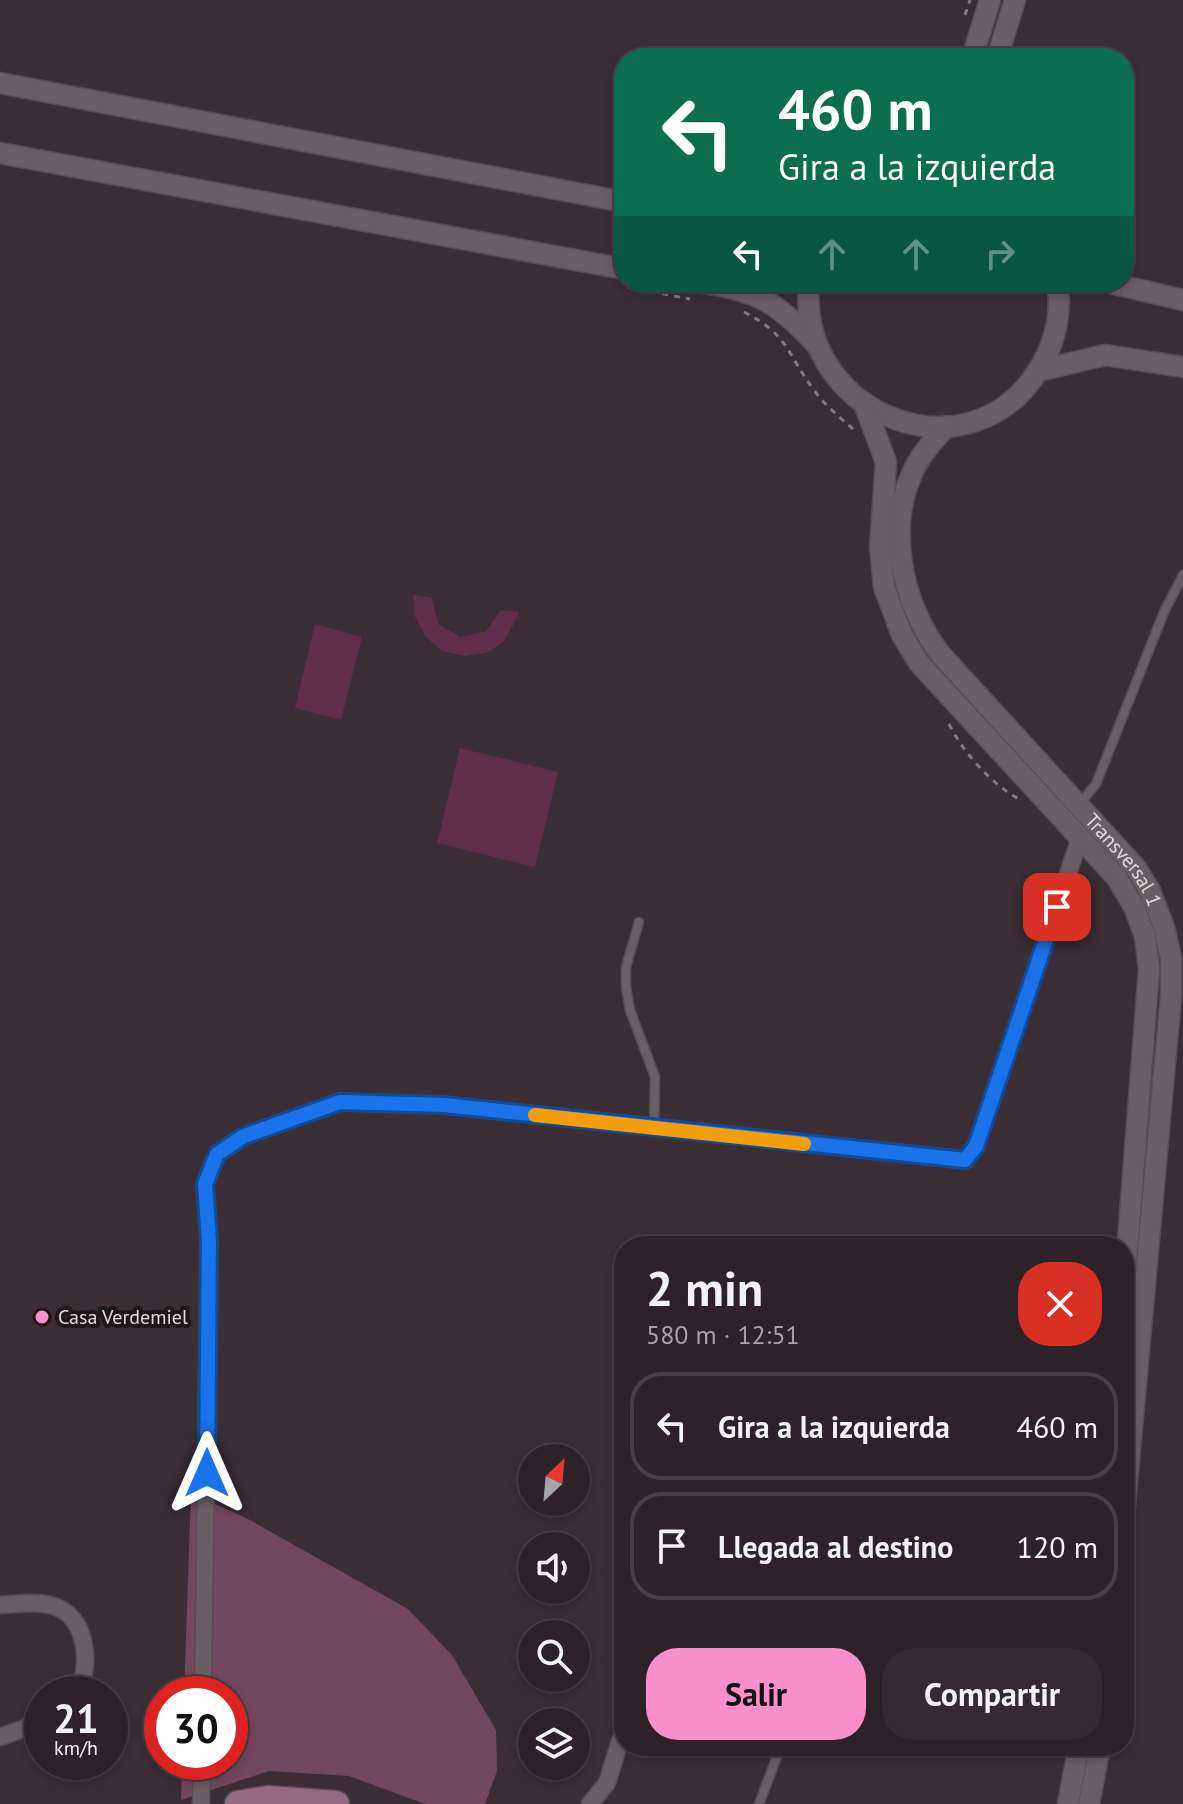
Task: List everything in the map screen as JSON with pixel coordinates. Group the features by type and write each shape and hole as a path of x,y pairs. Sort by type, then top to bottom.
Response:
{"main road":[{"path":"238,1804 268,1799 336,1804"}],"street":[{"path":"975,48 990,0"},
{"path":"1000,48 1015,0"},
{"path":"0,83 614,200"},
{"path":"0,153 614,267"},
{"path":"1134,289 1183,300"},
{"path":"747,292 783,310 816,344"},
{"path":"809,292 808,312 816,344 835,379 865,406 895,420 946,426 977,419 1005,405 1038,371 1058,322 1057,292"},
{"path":"1038,371 1105,355 1183,367"},
{"name":"Transversal 1","path":"865,406 886,462 881,567 884,587 902,635 919,663 1117,878 1134,907 1145,936 1149,969 1128,1236"},
{"name":"Transversal 1","path":"946,426 919,460 907,492 901,554 908,595 926,635 941,655 1118,846 1150,891 1171,958 1157,1179 1134,1414"},
{"path":"203,1676 209,1240 205,1184 217,1154 244,1136 340,1102 444,1105 965,1160 976,1146 1080,838"},
{"path":"0,1605 51,1605 75,1623 85,1652 82,1676"},
{"path":"0,1737 24,1728"},
{"path":"590,1804 607,1783 615,1756"},
{"path":"1068,1804 1077,1756"},
{"path":"1089,1804 1098,1756"},
{"path":"201,1804 202,1780"}],"lane":[{"path":"1079,805 1096,784 1164,612 1183,575"},
{"path":"639,922 626,967 626,987 630,1010 655,1077 654,1128"},
{"path":"759,1804 777,1756"}],"path":[{"path":"758,320 785,342 816,393 859,436"},
{"path":"945,718 961,745 998,786 1023,801"}],"shaded area":[{"path":"191,1493 246,1518 408,1609 452,1655 496,1730 497,1771 485,1804 425,1804 349,1776 269,1771 248,1778 248,1676 185,1676"},
{"path":"182,1780 242,1780 181,1800"}],"building":[{"path":"413,595 432,598 438,624 461,637 486,631 501,610 520,612 504,642 486,653 464,656 442,651 425,636 415,617"},
{"path":"315,624 362,637 341,720 295,708"},
{"path":"460,748 558,772 535,867 437,843"}],"slow traffic":[{"path":"535,1115 804,1144"}],"place":[{"name":"Casa Verdemiel","path":"42,1317"}],"route":[{"path":"207,1473 209,1240 205,1184 217,1154 244,1136 340,1102 392,1103 444,1105 965,1160 976,1146 1057,907"}]}
